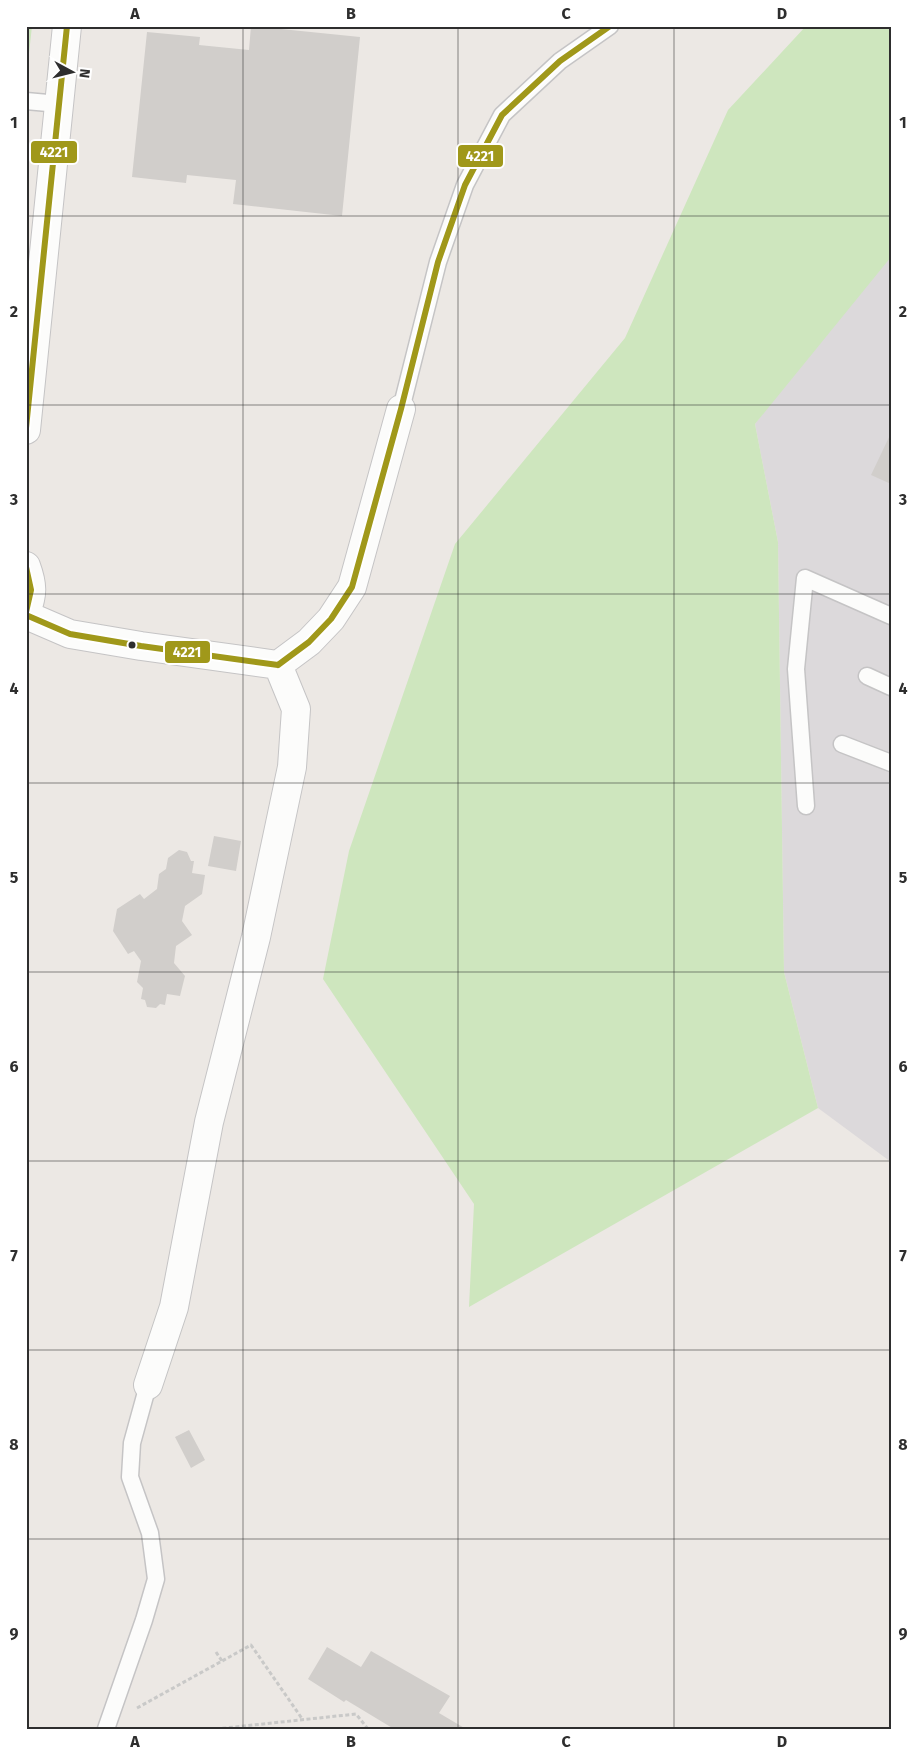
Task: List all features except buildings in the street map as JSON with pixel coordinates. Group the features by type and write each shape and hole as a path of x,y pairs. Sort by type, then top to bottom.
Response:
{"street":[{"path":"26,430 67,26"},
{"path":"26,566 32,580 32,598 26,614 70,634 278,665 314,636 331,619 352,587 401,409"},
{"path":"148,1385 174,1307 209,1122 256,937 292,767 296,709 278,665"}],"lane":[{"path":"401,409 441,254 465,185 502,115 560,60 610,26"},
{"path":"26,101 59,104"},
{"path":"806,806 796,669 805,578 891,616"},
{"path":"867,676 891,687"},
{"path":"842,744 891,763"},
{"path":"106,1729 144,1620 156,1579 150,1533 130,1477 132,1444 148,1385"}],"path":[{"path":"113,1710 131,1712 251,1645 303,1720"},
{"path":"216,1652 222,1661"},
{"path":"216,1729 356,1714 368,1729"}],"shaded area":[{"path":"891,243 891,1162 818,1108 784,972 778,542 755,424"}],"green space":[{"path":"26,26 32,26 26,81"},
{"path":"806,26 878,26 891,30 891,257 755,424 778,542 784,972 818,1108 469,1307 474,1204 323,979 349,851 455,544 625,338 728,110"}],"transit line":[{"name":"4221","path":"26,428 67,26"},
{"name":"4221","path":"278,665 309,642 331,619 352,587 401,409 438,262 465,185 502,115 560,61 610,26"},
{"name":"4221","path":"26,567 31,590 26,612"},
{"name":"4221","path":"26,615 70,634 278,665"}]}
